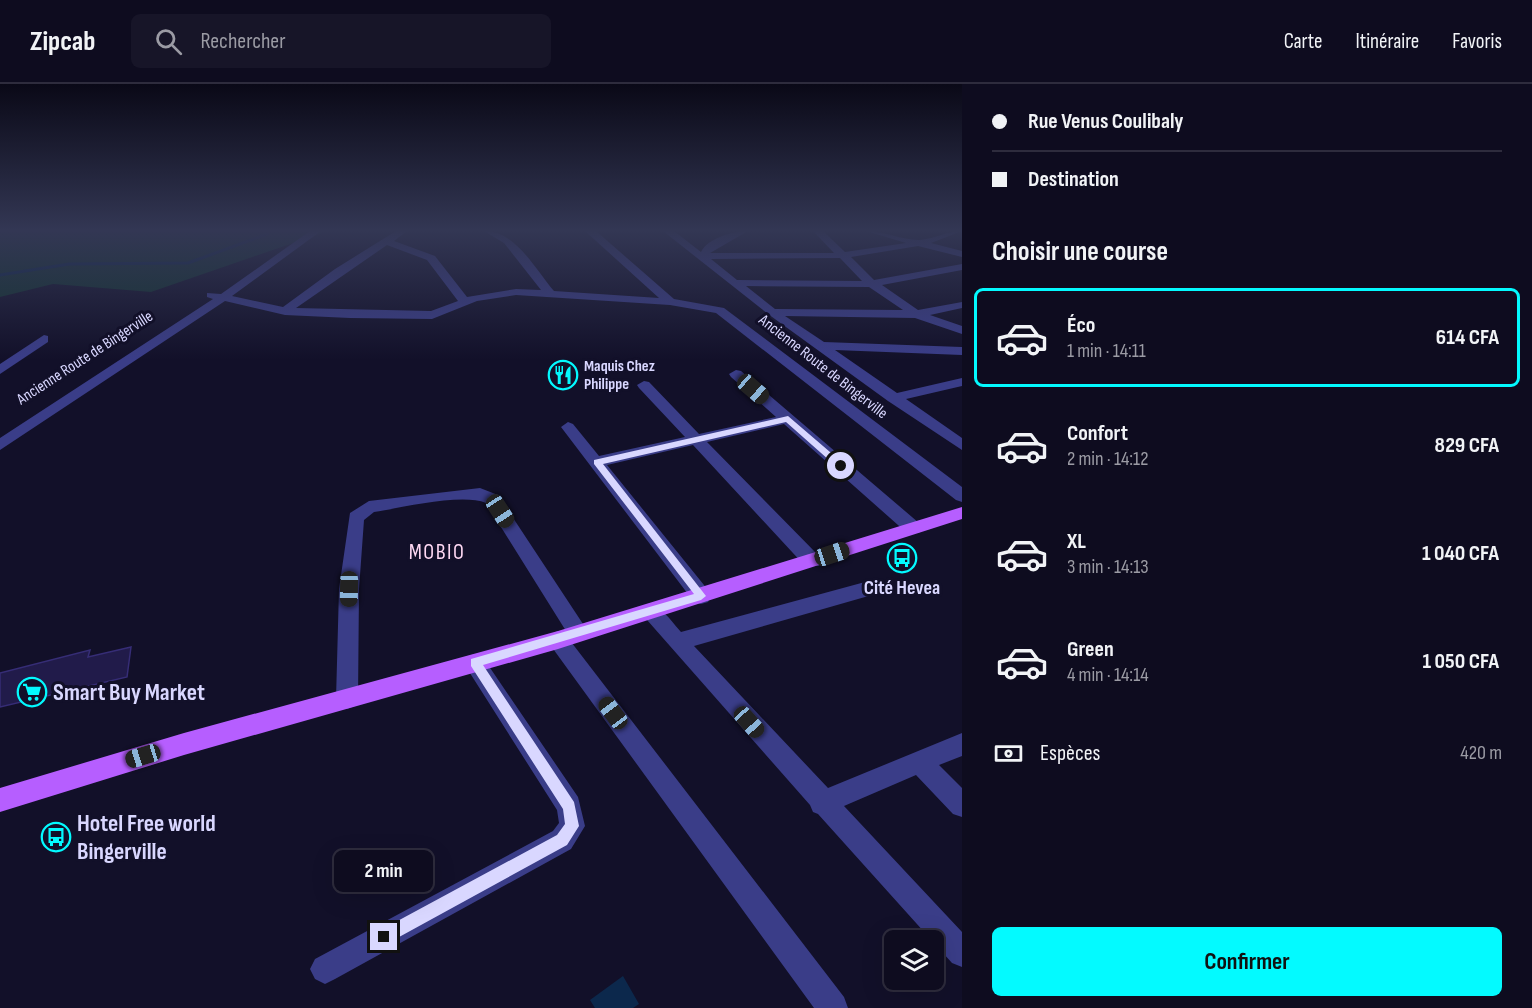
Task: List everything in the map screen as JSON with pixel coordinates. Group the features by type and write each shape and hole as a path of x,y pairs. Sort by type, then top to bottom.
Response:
{"main road":[{"path":"0,800 184,744 650,612 962,513"}],"street":[{"name":"Ancienne Route de Bingerville","path":"0,432 217,296 247,274"},
{"name":"Ancienne Route de Bingerville","path":"0,445 250,274"},
{"path":"285,311 337,274"},
{"path":"443,274 465,303"},
{"path":"534,274 550,294"},
{"path":"639,274 670,302"},
{"path":"723,274 772,312 962,445"},
{"path":"862,274 872,284 916,314 962,330"},
{"path":"734,283 872,284 924,274"},
{"name":"Ancienne Route de Bingerville","path":"217,296 285,311 425,315 446,312 465,303 498,294 550,294 670,302 708,307 728,315 962,496"},
{"path":"772,312 916,314 962,305"},
{"path":"0,370 44,339"},
{"path":"820,346 962,351"},
{"path":"736,374 913,528"},
{"path":"893,398 962,382"},
{"path":"644,385 812,561"},
{"path":"597,462 788,419"},
{"path":"568,427 701,596"},
{"path":"347,699 351,556 356,518 369,507 456,495 480,494 492,499 568,636 833,1008"},
{"path":"677,642 865,590"},
{"path":"650,612 822,803 962,953"},
{"path":"325,969 562,840 572,826 569,806 475,663"},
{"path":"822,803 962,744"},
{"path":"920,762 962,805"}],"green space":[{"path":"0,274 203,274 151,292 53,284 0,297"}],"water":[{"path":"623,976 639,1004 633,1008 595,1008 590,1000"}],"building":[{"name":"Smart Buy Market","path":"131,647 127,677 0,707 0,673 90,650 88,657"}],"waterway":[{"path":"0,275 6,274"}],"place":[{"name":"Maquis Chez Philippe","path":"563,375"},
{"name":"Cité Hevea","path":"902,558"},
{"name":"Smart Buy Market","path":"32,692"},
{"name":"Hotel Free world Bingerville","path":"56,837"}],"district":[{"name":"MOBIO","path":"437,552"}],"route":[{"path":"384,937 562,840 572,826 569,806 475,663 701,596 597,462 788,419 841,466"}]}
